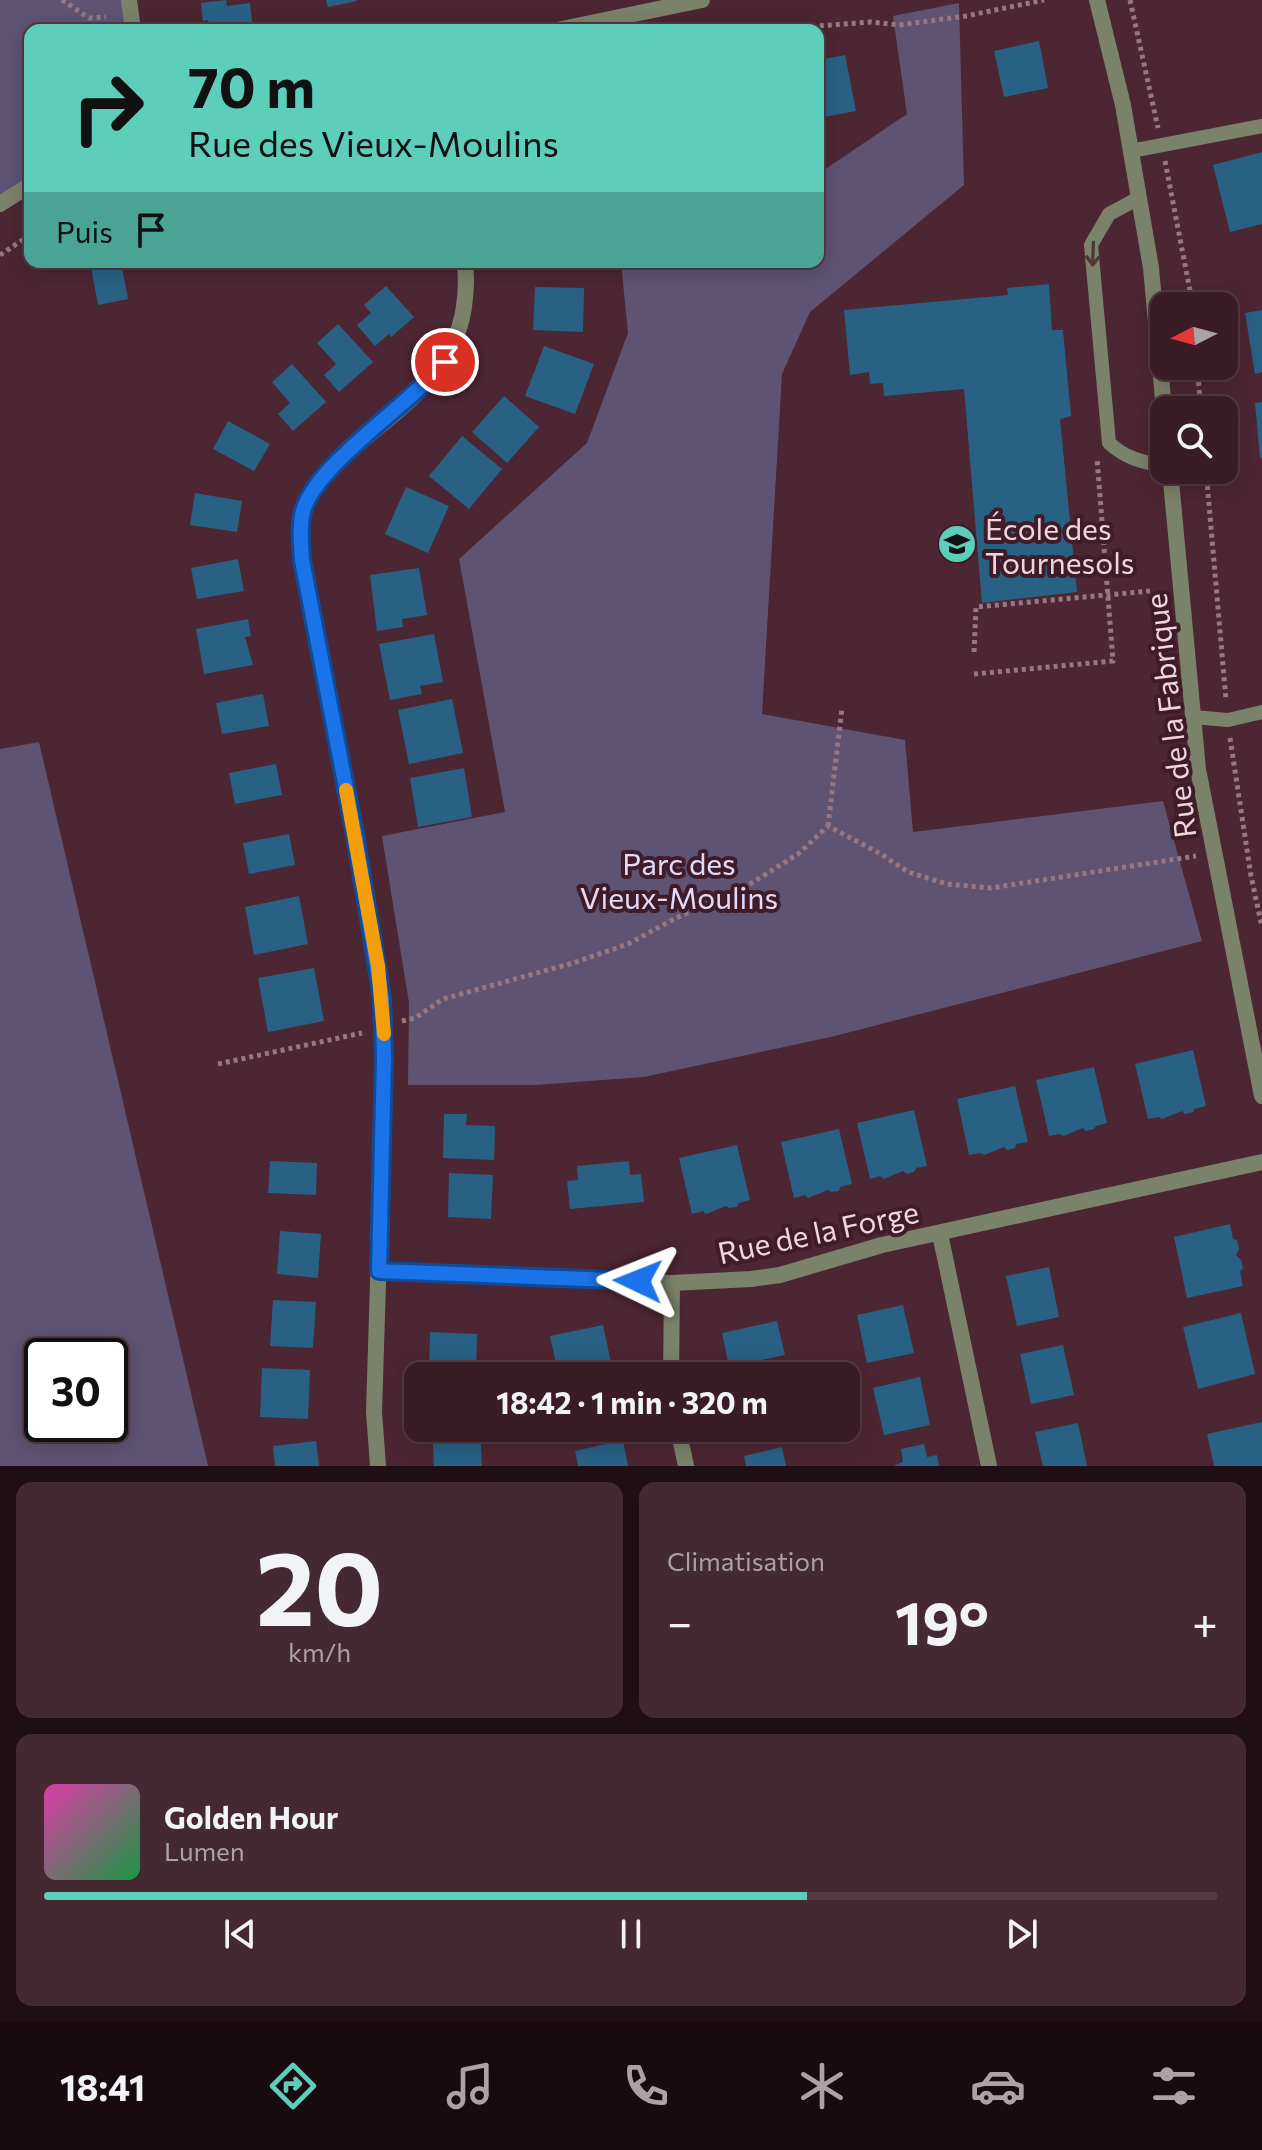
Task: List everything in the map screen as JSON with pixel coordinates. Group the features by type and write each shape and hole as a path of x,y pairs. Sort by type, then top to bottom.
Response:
{"street":[{"path":"129,0 132,24"},
{"path":"586,24 702,0"},
{"path":"1097,0 1123,105 1151,268 1163,396"},
{"path":"0,204 24,189"},
{"path":"378,1466 374,1412 384,1025 378,966 302,560 300,531 303,510 315,486 332,467 428,383 445,362 464,317 465,268"},
{"name":"Rue de la Fabrique","path":"1171,484 1198,769 1262,1096"},
{"name":"Rue de la Forge","path":"379,1271 717,1283 780,1275 882,1245 1262,1162"},
{"path":"940,1234 989,1466"},
{"path":"671,1362 672,1283"},
{"path":"681,1442 686,1466"}],"lane":[{"path":"1131,151 1262,126"},
{"path":"1139,198 1109,214 1091,245 1109,443 1120,454 1150,463"},
{"path":"1193,717 1228,720 1262,712"}],"path":[{"path":"62,0 89,18 106,17"},
{"path":"824,26 871,22 899,25 966,16 1044,0"},
{"path":"0,255 24,239"},
{"path":"974,674 1113,661 1096,472 1097,453 1109,443"},
{"path":"974,652 976,607 1150,591"},
{"path":"218,1064 366,1032 415,1018 443,999 573,963 628,944 674,919 742,889 798,854 828,826 842,708"},
{"path":"828,826 908,872 947,884 991,888 1214,854"}],"green space":[{"path":"0,0 129,0 132,24 24,24 24,189 0,204"},
{"name":"Parc des Vieux-Moulins","path":"959,3 964,185 810,312 782,374 762,714 905,740 913,832 1163,801 1202,941 835,1036 644,1077 535,1085 408,1085 409,1003 382,836 505,812 459,559 587,443 628,333 622,268 824,268 824,170 907,114 893,16"},
{"path":"39,742 208,1466 0,1466 0,749"}],"building":[{"path":"226,0 227,6 250,3 252,24 208,24 208,20 203,21 201,3"},
{"path":"326,0 356,0 357,1 328,7"},
{"path":"1039,41 1048,88 1004,97 994,51"},
{"path":"845,55 856,111 824,117 824,59"},
{"path":"1262,152 1262,224 1230,232 1213,165"},
{"path":"91,268 122,268 128,299 98,305"},
{"path":"1049,284 1052,330 1063,330 1071,416 1060,419 1077,592 982,603 964,389 884,396 883,383 870,384 869,372 850,375 844,310 1008,295 1007,288"},
{"path":"386,286 414,317 375,346 357,325 371,313 364,305"},
{"path":"535,287 584,288 583,332 533,330"},
{"path":"1262,310 1262,372 1255,374 1245,313"},
{"path":"338,324 373,362 339,392 324,375 336,364 317,343"},
{"path":"544,346 594,364 575,414 525,396"},
{"path":"292,364 326,402 293,431 278,414 290,403 272,382"},
{"path":"504,396 539,427 507,463 472,432"},
{"path":"1262,402 1262,458 1260,458 1255,403"},
{"path":"228,421 270,444 254,471 213,449"},
{"path":"462,436 502,469 469,509 429,476"},
{"path":"406,487 449,506 428,553 385,534"},
{"path":"195,493 242,501 237,532 190,525"},
{"path":"238,559 244,591 197,599 191,568"},
{"path":"419,568 427,615 402,619 403,627 377,631 370,575"},
{"path":"248,619 251,636 245,637 253,665 204,674 196,629"},
{"path":"434,634 443,682 420,686 422,694 390,700 379,644"},
{"path":"263,694 269,726 222,734 216,703"},
{"path":"452,699 463,753 409,764 398,710"},
{"path":"276,764 282,795 235,804 229,773"},
{"path":"464,768 472,817 418,827 410,778"},
{"path":"289,834 295,865 249,874 243,843"},
{"path":"299,896 308,944 254,955 245,907"},
{"path":"314,968 324,1021 268,1032 258,978"},
{"path":"1193,1050 1206,1106 1185,1114 1182,1111 1162,1119 1148,1119 1135,1064"},
{"path":"1094,1067 1107,1123 1086,1131 1083,1128 1063,1136 1049,1136 1036,1080"},
{"path":"1015,1086 1028,1142 1016,1144 1015,1148 1007,1150 1004,1147 984,1155 969,1155 957,1099"},
{"path":"914,1110 927,1166 907,1174 903,1171 884,1179 880,1176 870,1179 857,1123"},
{"path":"444,1114 467,1114 466,1125 495,1126 494,1160 443,1158"},
{"path":"839,1129 852,1184 840,1187 839,1191 828,1190 808,1198 805,1195 794,1198 781,1142"},
{"path":"737,1145 750,1200 739,1203 737,1207 726,1206 706,1214 703,1211 692,1214 679,1158"},
{"path":"270,1161 317,1163 316,1195 268,1193"},
{"path":"629,1161 630,1175 641,1174 644,1202 570,1209 567,1181 578,1180 577,1166"},
{"path":"449,1173 493,1175 491,1219 448,1217"},
{"path":"1230,1224 1239,1249 1236,1255 1243,1268 1240,1272 1243,1286 1187,1298 1174,1237"},
{"path":"280,1231 321,1234 318,1278 277,1274"},
{"path":"1049,1267 1059,1317 1017,1326 1006,1276"},
{"path":"273,1300 316,1302 313,1348 270,1346"},
{"path":"903,1305 914,1353 867,1363 857,1315"},
{"path":"1241,1313 1255,1374 1198,1389 1183,1327"},
{"path":"777,1321 785,1355 757,1362 728,1362 722,1333"},
{"path":"603,1325 611,1362 556,1362 550,1336"},
{"path":"430,1332 477,1334 476,1362 429,1362"},
{"path":"1063,1345 1074,1395 1031,1404 1020,1354"},
{"path":"262,1368 310,1370 308,1419 260,1417"},
{"path":"920,1377 930,1425 884,1435 873,1388"},
{"path":"1262,1422 1262,1466 1214,1466 1207,1434"},
{"path":"1078,1423 1087,1466 1043,1466 1035,1432"},
{"path":"316,1441 319,1466 275,1466 273,1446"},
{"path":"433,1442 481,1442 482,1466 434,1466"},
{"path":"623,1442 628,1466 578,1466 575,1451"},
{"path":"924,1444 927,1457 937,1455 939,1466 893,1466 903,1462 901,1449"},
{"path":"782,1447 786,1466 746,1466 744,1456"}],"slow traffic":[{"path":"346,790 378,966 384,1034"}],"place":[{"name":"École des Tournesols","path":"957,544"}],"route":[{"path":"445,362 428,383 332,467 315,486 303,510 300,531 302,560 356,840 382,998 384,1057 379,1271 638,1281"}]}
